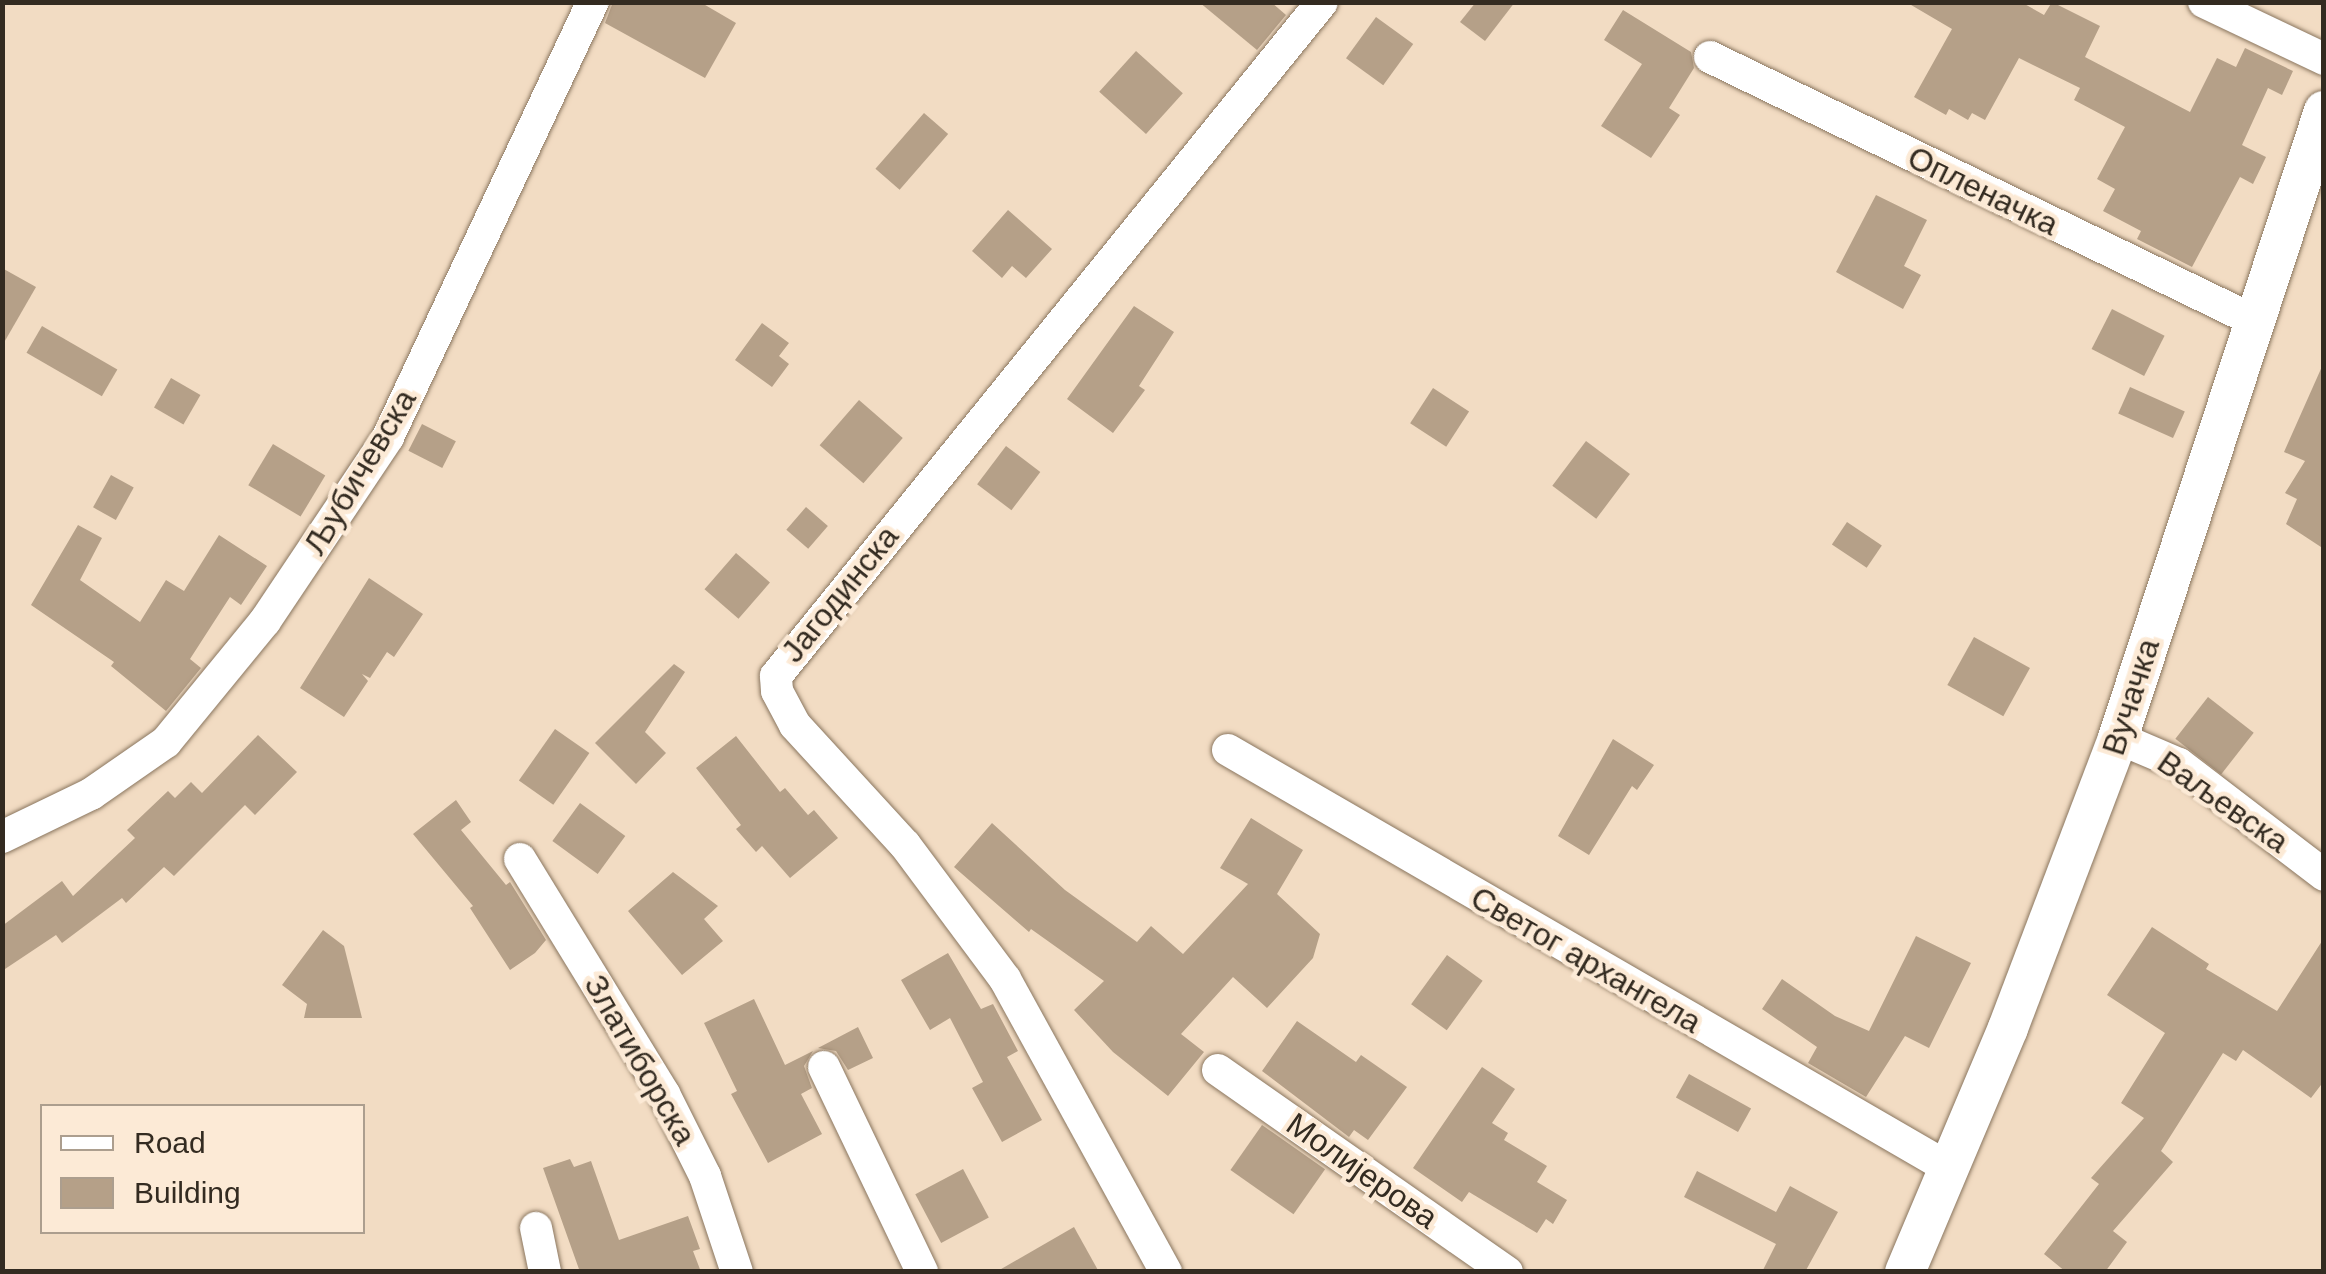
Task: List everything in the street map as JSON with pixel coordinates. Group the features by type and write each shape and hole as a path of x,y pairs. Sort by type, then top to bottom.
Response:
{"street":[{"name":"Љубичевска","path":"2,838 91,794 166,742 265,621 388,437 593,2"},
{"name":"Јагодинска","path":"1166,1272 1004,978 904,845 794,725 777,691 776,676 1322,2"},
{"path":"2204,2 2324,59"},
{"name":"Опленачка","path":"1710,57 2257,322"},
{"name":"Вучачка","path":"1905,1272 2003,1040 2118,738 2324,111"},
{"name":"Ваљевска","path":"2118,738 2179,764 2324,875"},
{"name":"Светог архангела","path":"1228,750 1947,1167"},
{"name":"Златиборска","path":"520,859 664,1094 705,1176 737,1272"},
{"path":"824,1067 922,1272"},
{"name":"Молијерова","path":"1218,1070 1507,1272"},
{"path":"536,1228 546,1272"}],"building":[{"path":"613,2 700,2 736,23 705,78 605,23"},
{"path":"1199,2 1271,2 1286,15 1257,50"},
{"path":"1476,2 1515,2 1485,41 1460,22"},
{"path":"1906,2 2021,2 2044,15 2052,2 2100,26 2085,57 2190,112 2217,58 2236,67 2245,48 2293,71 2282,95 2268,88 2242,145 2266,157 2253,184 2240,177 2192,267 2137,239 2141,231 2103,211 2115,189 2097,179 2125,127 2074,100 2080,88 2019,58 1985,120 1972,113 1968,120 1949,109 1946,115 1914,97 1952,29"},
{"path":"1623,10 1691,52 1694,68 1669,108 1680,115 1651,158 1601,126 1642,64 1604,40"},
{"path":"1376,17 1413,44 1383,85 1346,58"},
{"path":"1136,51 1183,93 1146,134 1099,92"},
{"path":"924,113 948,134 900,190 875,169"},
{"path":"1876,195 1927,220 1904,266 1921,275 1903,309 1836,272"},
{"path":"1008,210 1052,249 1026,278 1012,266 1002,278 972,251"},
{"path":"2,268 36,287 2,346"},
{"path":"1134,306 1174,332 1139,386 1145,390 1113,433 1067,399"},
{"path":"2112,309 2165,336 2144,376 2092,349"},
{"path":"762,323 789,343 779,356 789,364 772,387 735,360"},
{"path":"42,326 117,370 102,396 26,353"},
{"path":"2324,362 2324,549 2286,524 2297,499 2285,493 2305,461 2284,452"},
{"path":"171,378 200,395 183,424 154,407"},
{"path":"2130,387 2185,411 2173,438 2118,413"},
{"path":"1433,388 1469,411 1446,447 1410,423"},
{"path":"859,400 903,438 863,483 820,445"},
{"path":"422,424 456,441 442,468 408,451"},
{"path":"1586,441 1630,474 1596,519 1552,486"},
{"path":"273,444 325,475 301,517 248,485"},
{"path":"1006,446 1040,472 1011,510 977,484"},
{"path":"111,475 134,488 116,520 93,507"},
{"path":"806,507 828,526 808,549 786,530"},
{"path":"1847,522 1882,545 1867,568 1832,544"},
{"path":"78,525 102,538 80,580 140,622 166,580 184,591 219,535 267,566 241,605 230,597 190,659 201,668 166,711 111,666 114,662 31,605"},
{"path":"736,553 770,583 738,619 705,589"},
{"path":"369,578 423,614 394,657 387,652 370,678 362,674 368,681 344,717 300,688"},
{"path":"1974,637 2030,668 2003,716 1947,685"},
{"path":"674,664 685,672 645,732 666,753 636,784 595,743"},
{"path":"2208,697 2254,733 2221,774 2175,739"},
{"path":"555,729 589,753 553,805 519,781"},
{"path":"258,735 297,772 255,815 245,805 174,876 164,867 126,903 122,898 62,943 56,935 2,971 2,926 62,881 73,896 135,838 127,830 168,791 175,798 191,782 202,793"},
{"path":"736,736 780,792 785,788 808,815 814,810 838,838 790,878 762,846 756,852 736,829 741,825 696,768"},
{"path":"1613,739 1654,765 1637,790 1632,786 1589,855 1558,836"},
{"path":"456,800 471,822 461,830 506,885 510,882 546,940 510,970 470,908 473,906 413,834"},
{"path":"580,803 625,836 598,874 552,841"},
{"path":"1251,818 1303,850 1277,894 1320,934 1313,958 1267,1008 1233,977 1181,1034 1204,1052 1168,1096 1113,1052 1074,1010 1104,981 1031,929 1029,932 954,867 992,823 1065,890 1137,942 1151,926 1183,954 1248,884 1220,868"},
{"path":"673,872 718,906 704,919 723,941 682,975 628,911"},
{"path":"2152,927 2209,964 2206,969 2277,1011 2324,938 2324,1081 2311,1098 2243,1050 2236,1061 2223,1053 2161,1151 2173,1162 2113,1231 2127,1242 2105,1272 2066,1272 2044,1254 2099,1184 2091,1178 2144,1118 2121,1103 2165,1033 2107,995"},
{"path":"323,930 344,946 362,1018 304,1018 307,1004 282,985"},
{"path":"1916,936 1971,963 1929,1048 1905,1036 1866,1097 1808,1063 1817,1047 1762,1009 1782,979 1835,1016 1869,1031"},
{"path":"948,953 981,1009 993,1004 1018,1051 1007,1057 1042,1120 1002,1142 972,1088 983,1082 950,1018 930,1030 901,980"},
{"path":"1447,955 1483,981 1447,1030 1411,1004"},
{"path":"754,999 785,1065 813,1051 804,1066 812,1088 801,1094 822,1134 768,1163 731,1094 737,1091 704,1023"},
{"path":"1297,1021 1356,1062 1361,1055 1407,1087 1368,1140 1354,1130 1349,1137 1262,1071"},
{"path":"858,1027 873,1058 848,1070 836,1051 818,1048"},
{"path":"1482,1067 1515,1089 1492,1123 1508,1133 1504,1140 1547,1166 1537,1182 1567,1200 1553,1224 1546,1219 1537,1233 1469,1192 1462,1202 1413,1168"},
{"path":"1689,1074 1751,1108 1738,1132 1676,1098"},
{"path":"1262,1125 1325,1169 1294,1214 1230,1170"},
{"path":"570,1159 574,1167 591,1161 619,1240 688,1216 700,1249 693,1251 701,1272 580,1272 543,1168"},
{"path":"963,1169 989,1218 941,1243 915,1194"},
{"path":"1697,1171 1776,1212 1790,1186 1838,1212 1805,1272 1762,1272 1776,1244 1684,1197"},
{"path":"1074,1227 1099,1272 996,1272"}]}
